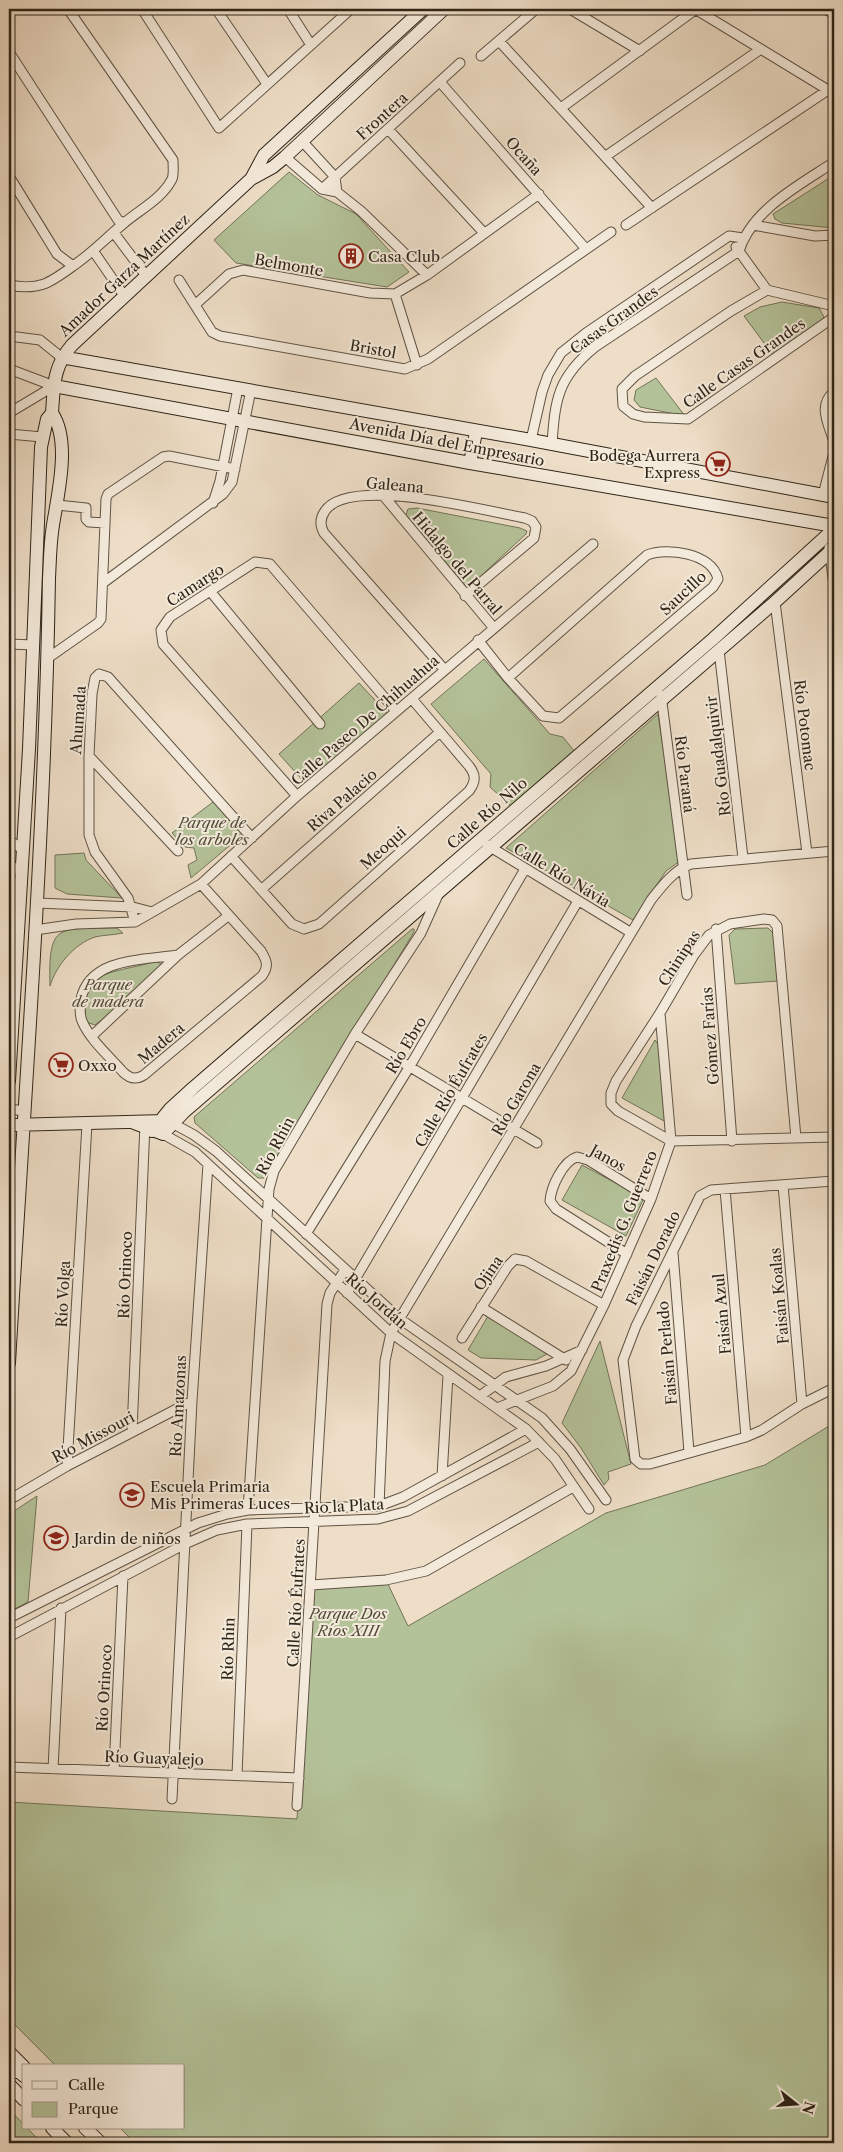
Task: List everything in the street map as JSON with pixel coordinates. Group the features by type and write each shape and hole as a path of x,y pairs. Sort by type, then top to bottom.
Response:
{"street":[{"path":"9,285 30,287 50,283 94,252 124,223 161,194 172,178 173,160 68,9"},
{"path":"142,9 219,128 351,9"},
{"path":"216,9 267,84"},
{"path":"288,9 311,45"},
{"name":"Amador Garza Martínez","path":"251,179 264,156 423,9"},
{"name":"Amador Garza Martínez","path":"52,413 54,386 61,357 251,179 273,167 285,157 444,9"},
{"path":"481,56 536,9"},
{"path":"570,9 640,51"},
{"path":"561,108 696,9 761,49 831,88 626,225"},
{"path":"825,9 834,14"},
{"path":"499,41 652,208"},
{"path":"606,156 761,49"},
{"path":"9,52 118,220 124,223"},
{"name":"Frontera","path":"322,189 460,63"},
{"name":"Ocaña","path":"440,82 586,249"},
{"path":"388,129 484,234"},
{"path":"302,142 335,177 337,192"},
{"path":"285,157 322,189 337,192 384,231 427,274"},
{"path":"739,251 743,238 774,203 834,162"},
{"path":"9,176 57,254 73,266"},
{"path":"539,194 427,274 395,294 417,365 611,232"},
{"path":"753,225 816,236 834,235"},
{"path":"114,233 147,277"},
{"path":"531,440 548,375 561,354 586,333 729,236 743,238"},
{"path":"729,236 766,290"},
{"name":"Casas Grandes","path":"552,444 556,406 563,382 575,363 595,347 739,251"},
{"path":"94,252 125,297"},
{"name":"Belmonte","path":"195,305 229,274 243,270 370,293 395,294"},
{"name":"Bristol","path":"179,280 212,332 220,336 405,369 417,365"},
{"name":"Calle Casas Grandes","path":"834,306 766,290 730,311 635,376 622,389 624,406 633,414 644,417 688,419 834,317"},
{"path":"586,333 595,347"},
{"path":"9,336 40,340 61,357"},
{"name":"Avenida Día del Empresario","path":"61,357 476,432 531,440 829,496"},
{"path":"9,369 54,386"},
{"path":"9,413 54,386"},
{"name":"Avenida Día del Empresario","path":"54,386 470,463 832,539"},
{"path":"213,504 238,388"},
{"path":"103,583 213,504 232,482 251,390"},
{"path":"834,392 827,398 824,409 834,442"},
{"path":"9,1081 22,873 42,437 47,419 52,413 62,438 57,505 51,543 44,749 24,1111 14,1121"},
{"path":"470,463 476,432"},
{"path":"9,434 42,437"},
{"path":"829,496 834,452"},
{"path":"48,658 98,624 103,583 108,494 163,457 170,456 235,469"},
{"name":"Hidalgo del Parral","path":"382,494 465,596 493,627"},
{"name":"Galeana","path":"444,669 321,527 324,512 331,505 349,497 382,494 525,518 532,522 536,527 534,538 465,596"},
{"path":"57,505 82,506 86,508 86,519 89,522 105,523"},
{"path":"832,539 834,585"},
{"name":"Calle Río Nilo","path":"166,1121 193,1088 485,844 662,700 776,602 832,539"},
{"name":"Calle Río Nilo","path":"148,1127 166,1121 439,891 485,844 660,685 832,539"},
{"name":"Calle Paseo De Chihuahua","path":"35,930 76,924 135,922 201,884 297,796 412,699 493,627 593,544"},
{"name":"Saucillo","path":"478,640 508,678 543,716 560,718 713,588 718,579 717,574 692,556 664,550 647,555 508,678"},
{"name":"Camargo","path":"297,796 164,644 161,630 164,623 255,562 270,564 396,711"},
{"path":"210,592 320,724"},
{"name":"Río Potomac","path":"776,602 807,853"},
{"path":"9,644 33,645"},
{"name":"Río Guadalquivir","path":"719,650 743,858"},
{"name":"Ahumada","path":"135,922 133,907 95,852 91,843 89,756 94,682 97,676 102,674 252,838"},
{"name":"Río Paraná","path":"660,685 687,895"},
{"name":"Meoqui","path":"231,856 296,927 304,930 319,924 472,786 475,776 473,771 412,699"},
{"name":"Riva Palacio","path":"262,889 440,732"},
{"path":"28,749 44,749"},
{"path":"89,756 178,851"},
{"path":"9,840 22,849"},
{"name":"Calle Río Návia","path":"485,844 630,932"},
{"path":"683,867 743,858 834,851"},
{"path":"9,864 22,873"},
{"name":"Río Garona","path":"379,1506 385,1361 391,1333 515,1129 630,932 660,888 683,867"},
{"name":"Río Ebro","path":"306,1234 410,1066 525,869"},
{"name":"Madera","path":"92,1036 126,1075 139,1078 262,976 266,968 265,958 201,884"},
{"name":"Río Rhin","path":"248,1510 266,1218 274,1171 355,1034 421,933 439,891"},
{"name":"Calle Río Éufrates","path":"347,1293 578,901"},
{"path":"36,903 133,907 152,912"},
{"path":"178,955 111,966 90,978 83,991 80,1008 81,1020 92,1036 178,955 228,916"},
{"name":"Chinipas","path":"671,1141 618,1111 611,1104 610,1099 616,1081 660,1014 694,955 709,935 716,929 730,924 764,919 772,920 777,926 796,1138"},
{"name":"Gómez Farías","path":"716,929 732,1141"},
{"path":"660,1014 671,1141"},
{"path":"355,1034 537,1143"},
{"path":"9,1109 24,1111"},
{"path":"14,1121 148,1127"},
{"path":"9,1363 22,1139 14,1121"},
{"path":"166,1121 209,1146 400,1319 542,1418 559,1435 606,1500"},
{"name":"Río Volga","path":"67,1466 87,1124"},
{"name":"Río Jordán","path":"148,1127 186,1145 391,1333 526,1429 555,1459 589,1509"},
{"name":"Río Orinoco","path":"132,1431 148,1127"},
{"name":"Praxedis G. Guerrero","path":"497,1408 560,1381 575,1365 651,1199 671,1141 834,1137"},
{"name":"Janos","path":"627,1254 556,1209 550,1201 553,1187 569,1161 577,1157 588,1160 651,1199"},
{"name":"Río Amazonas","path":"172,1799 192,1401 208,1164"},
{"name":"Faisán Dorado","path":"689,1452 650,1464 641,1464 633,1454 623,1360 636,1326 700,1196 710,1190 834,1181"},
{"name":"Faisán Koalas","path":"783,1185 802,1404"},
{"name":"Faisán Azul","path":"726,1189 746,1438"},
{"name":"Faisán Perlado","path":"673,1251 689,1452"},
{"name":"Ojina","path":"462,1338 508,1266 515,1259 526,1261 604,1305"},
{"name":"Calle Río Éufrates","path":"297,1806 327,1304 345,1270"},
{"path":"482,1307 575,1365"},
{"path":"480,1396 495,1384 517,1373 546,1366 582,1350"},
{"path":"442,1476 448,1375"},
{"path":"689,1452 746,1438 802,1404 834,1388"},
{"name":"Río Missouri","path":"9,1500 67,1466 192,1401"},
{"name":"Rio la Plata","path":"9,1618 213,1517 248,1510 379,1506 403,1497 526,1429"},
{"name":"Rio la Plata","path":"9,1637 185,1544 217,1530 247,1524 378,1519 392,1516 416,1507 539,1442"},
{"path":"311,1585 386,1580 413,1575 439,1566 573,1487"},
{"name":"Río Rhin","path":"237,1775 247,1524"},
{"name":"Río Orinoco","path":"114,1770 123,1576"},
{"path":"53,1769 61,1608"},
{"name":"Río Guayalejo","path":"9,1767 299,1778"},
{"path":"9,2052 22,2065"},
{"path":"9,2072 22,2075"},
{"path":"9,2084 22,2098"},
{"path":"9,2099 22,2102"},
{"path":"54,2130 67,2143"},
{"path":"87,2130 100,2143"}],"green space":[{"path":"289,172 318,195 356,214 409,272 387,287 236,263 214,240"},
{"path":"834,175 834,228 782,223 775,219 773,214"},
{"path":"782,302 819,308 824,317 818,325 773,355 744,316 760,307"},
{"path":"656,378 685,416 640,407 634,400 636,390"},
{"path":"417,508 520,528 527,531 469,587 465,585 406,515 408,509"},
{"path":"484,659 550,734 563,737 575,752 512,807 490,787 491,774 431,704"},
{"path":"359,683 387,713 306,784 279,754"},
{"path":"658,714 680,861 666,871 633,920 506,848"},
{"name":"Parque de los arboles","path":"213,802 246,832 191,878 188,865 197,860 194,848 185,847 172,833"},
{"path":"84,853 86,860 122,898 67,894 55,888 55,855"},
{"path":"117,928 123,933 95,937 73,950 61,964 50,986 51,949 55,939 61,933 70,930"},
{"path":"768,928 775,935 778,981 735,984 729,935 735,929"},
{"path":"414,929 414,932 264,1178 258,1178 195,1123 194,1117"},
{"name":"Parque de madera","path":"156,961 161,964 160,968 122,1004 95,1025 86,1022 85,1004 88,991 95,982 104,975 115,971"},
{"path":"655,1040 660,1047 664,1121 622,1098"},
{"path":"582,1165 644,1198 626,1236 562,1200"},
{"path":"488,1316 547,1354 536,1360 481,1358 468,1350"},
{"path":"600,1341 631,1464 608,1472 609,1479 604,1485 581,1448 562,1423"},
{"name":"Parque Dos Ríos XIII","path":"834,1423 834,2143 135,2143 122,2130 185,2130 185,2064 54,2064 9,2019 9,1802 297,1819 311,1585 386,1580 408,1626 606,1513 765,1465"},
{"path":"37,1496 28,1602 9,1612 11,1513"},
{"path":"9,2109 22,2123 22,2130 29,2130 42,2143 9,2143"}],"place":[{"name":"Casa Club","path":"351,256"},
{"name":"Bodega Aurrera Express","path":"718,464"},
{"name":"Oxxo","path":"61,1065"},
{"name":"Escuela Primaria Mis Primeras Luces","path":"132,1495"},
{"name":"Jardin de niños","path":"56,1538"}]}
